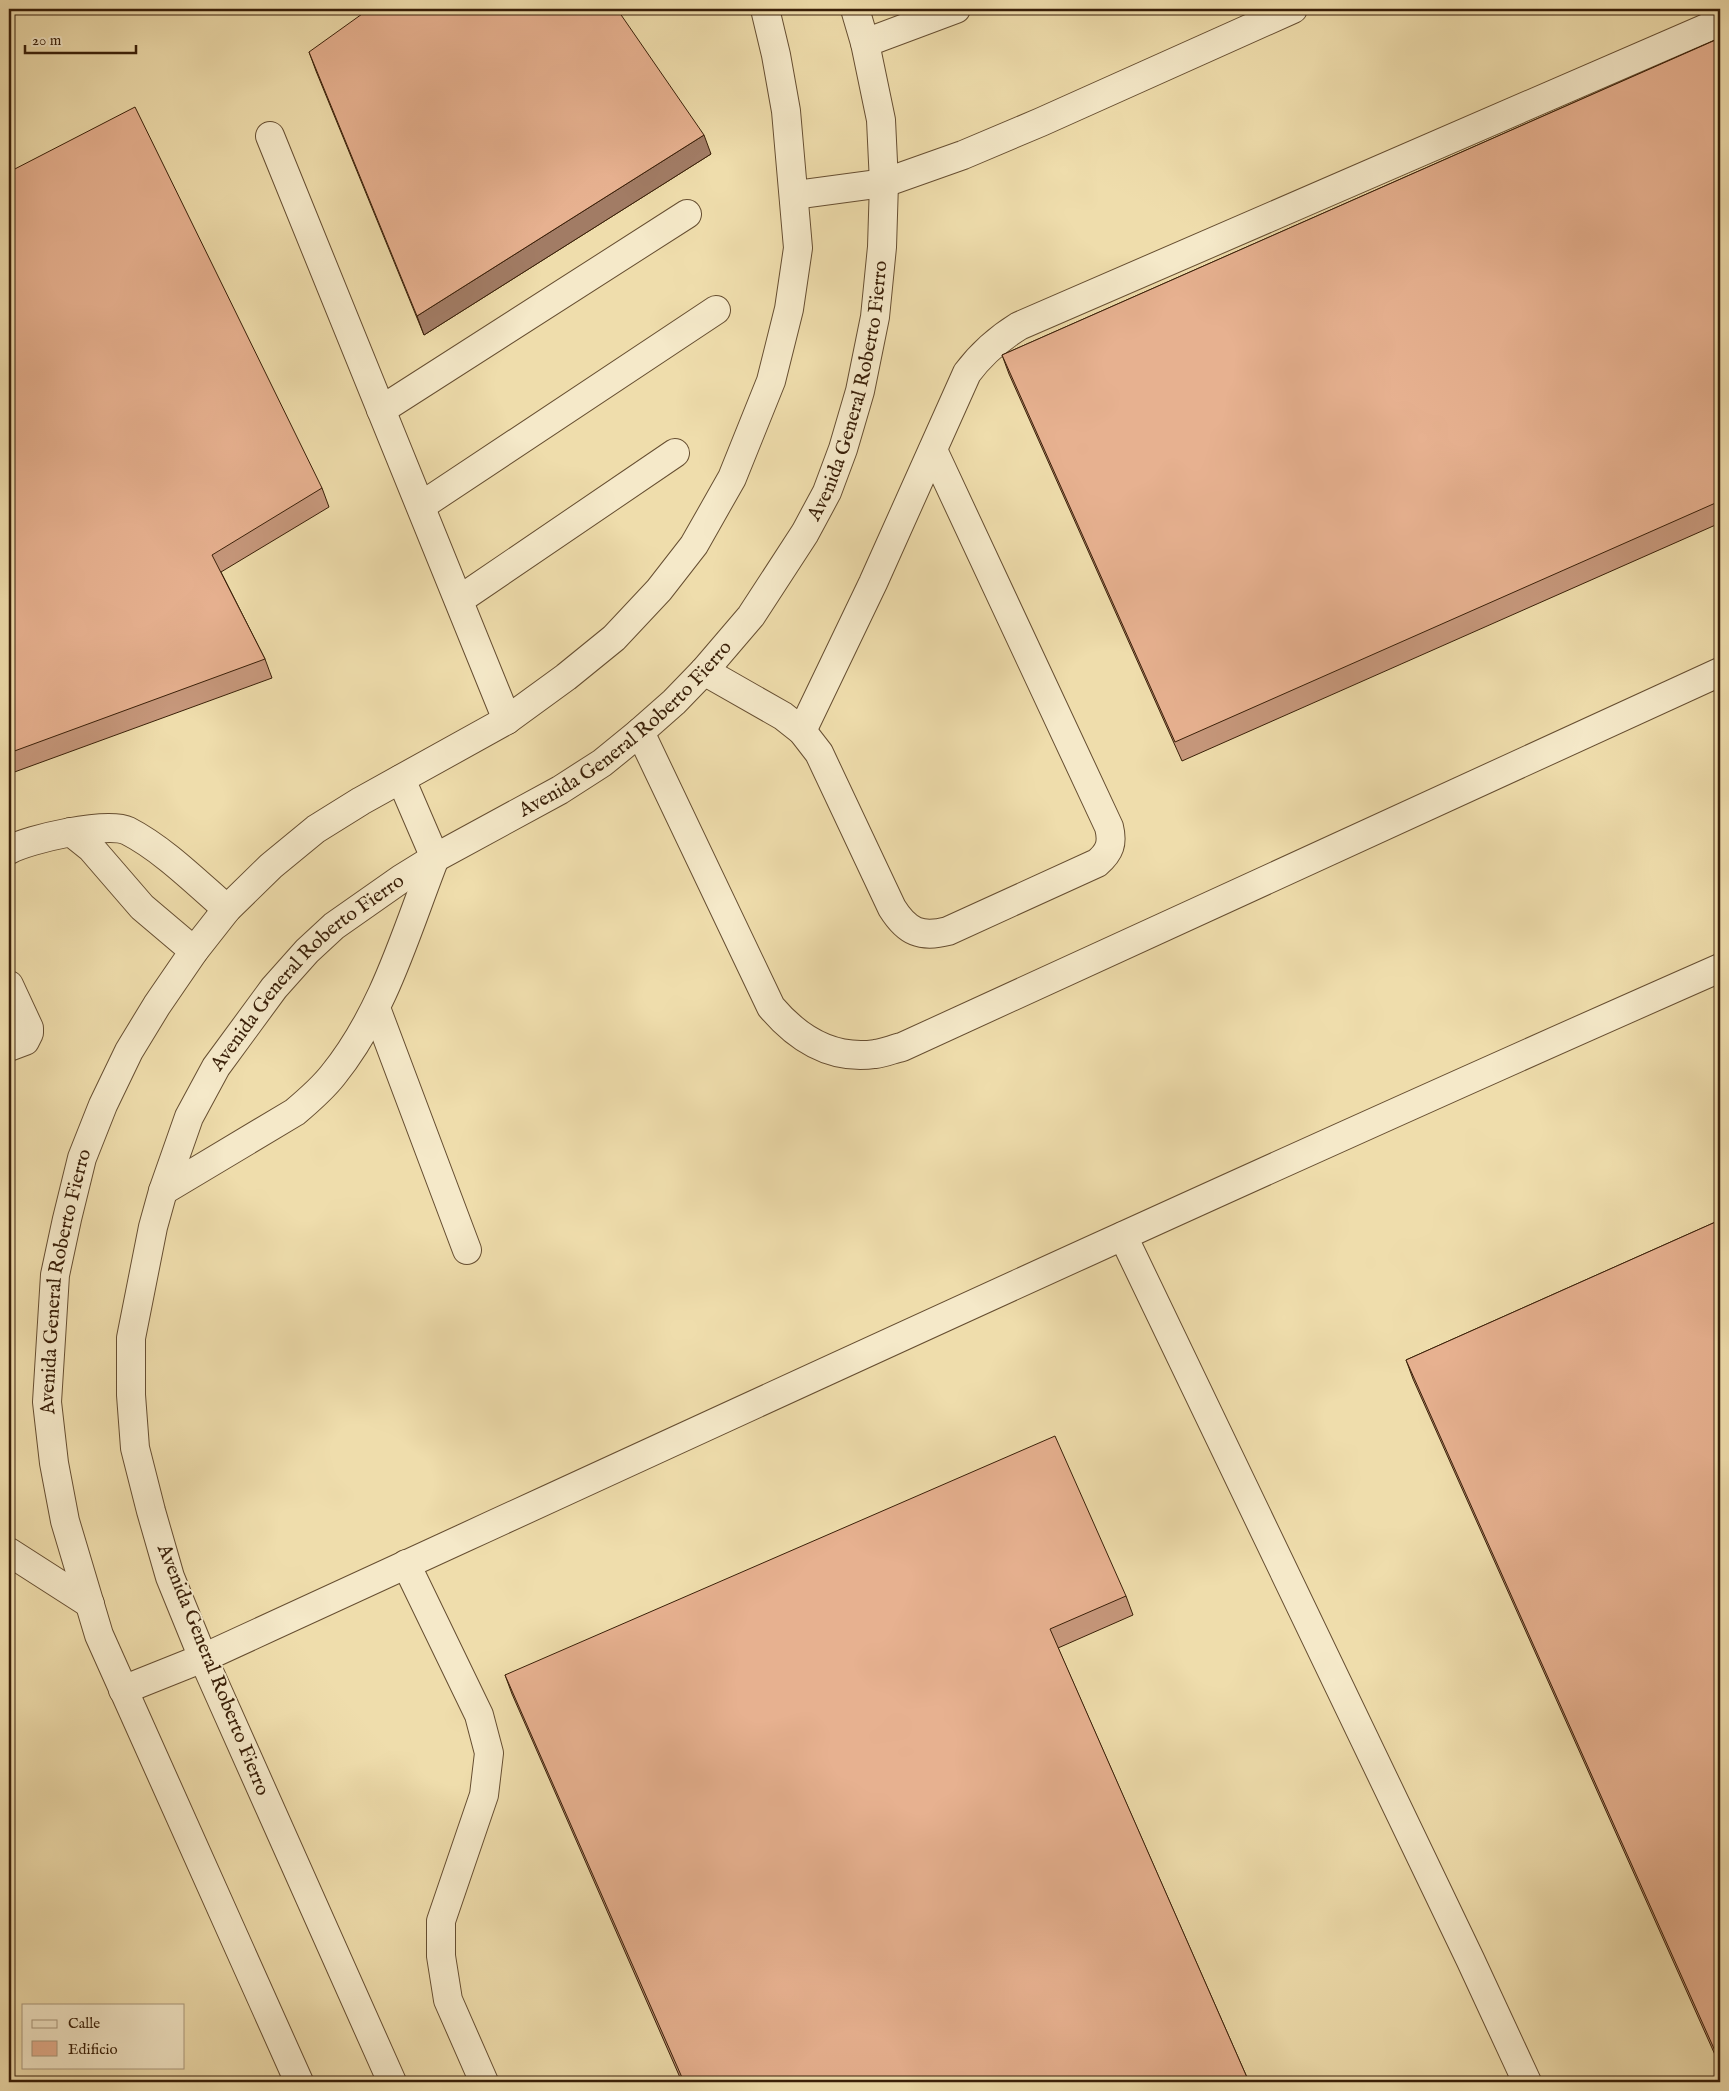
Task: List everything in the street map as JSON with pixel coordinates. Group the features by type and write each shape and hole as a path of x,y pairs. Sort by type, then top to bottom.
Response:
{"street":[{"name":"Avenida General Roberto Fierro","path":"299,2082 99,1635 65,1521 54,1463 47,1402 55,1275 82,1158 103,1104 128,1050 194,951 227,909 271,866 316,829 400,779 507,720 566,677 614,638 659,590 694,544 732,478 771,381 789,309 798,248 786,111 776,54 765,9"},
{"name":"Avenida General Roberto Fierro","path":"392,2082 203,1658 170,1576 150,1511 135,1448 131,1395 131,1338 142,1282 163,1191 189,1117 216,1067 274,988 307,951 334,926 374,897 435,858 560,790 602,763 674,702 704,671 751,616 776,580 827,492 860,391 875,317 882,247 884,184 881,120 865,42 854,9"},
{"path":"865,42 956,9"},
{"path":"794,195 884,184 963,155 1293,9"},
{"path":"802,730 873,583 967,373 981,355 998,340 1019,326 1720,22"},
{"path":"270,136 460,600 507,720"},
{"path":"381,410 687,214"},
{"path":"421,506 716,310"},
{"path":"704,671 783,716 802,730 819,753 892,908 900,921 911,930 923,934 948,931 1097,863 1105,856 1111,846 1112,837 1109,827 933,450"},
{"path":"460,600 675,453"},
{"path":"640,732 771,1007 787,1026 805,1039 820,1046 852,1055 876,1054 902,1047 1720,672"},
{"path":"163,1191 287,1117 314,1096 333,1076 350,1053 376,1008 412,921 435,858 400,779"},
{"path":"9,850 42,838 71,832 100,829 126,830 151,846 227,909"},
{"path":"71,832 91,848 142,907 194,951"},
{"path":"124,1690 203,1658 1123,1236 1720,968"},
{"path":"9,985 29,1028 25,1042 9,1047"},
{"path":"376,1008 467,1250"},
{"path":"1123,1236 1462,1941 1527,2082"},
{"path":"9,1552 90,1604"},
{"path":"406,1564 479,1715 488,1752 484,1794 441,1921 440,1956 448,2000 484,2082"}],"building":[{"path":"369,9 617,9 704,135 417,316 309,52"},
{"path":"1720,38 1720,501 1175,742 1002,355"},
{"path":"135,107 322,488 212,555 265,659 9,753 9,172"},
{"path":"1720,1220 1720,2062 1406,1360"},
{"path":"1055,1436 1126,1596 1050,1629 1249,2082 684,2082 505,1675"}]}
